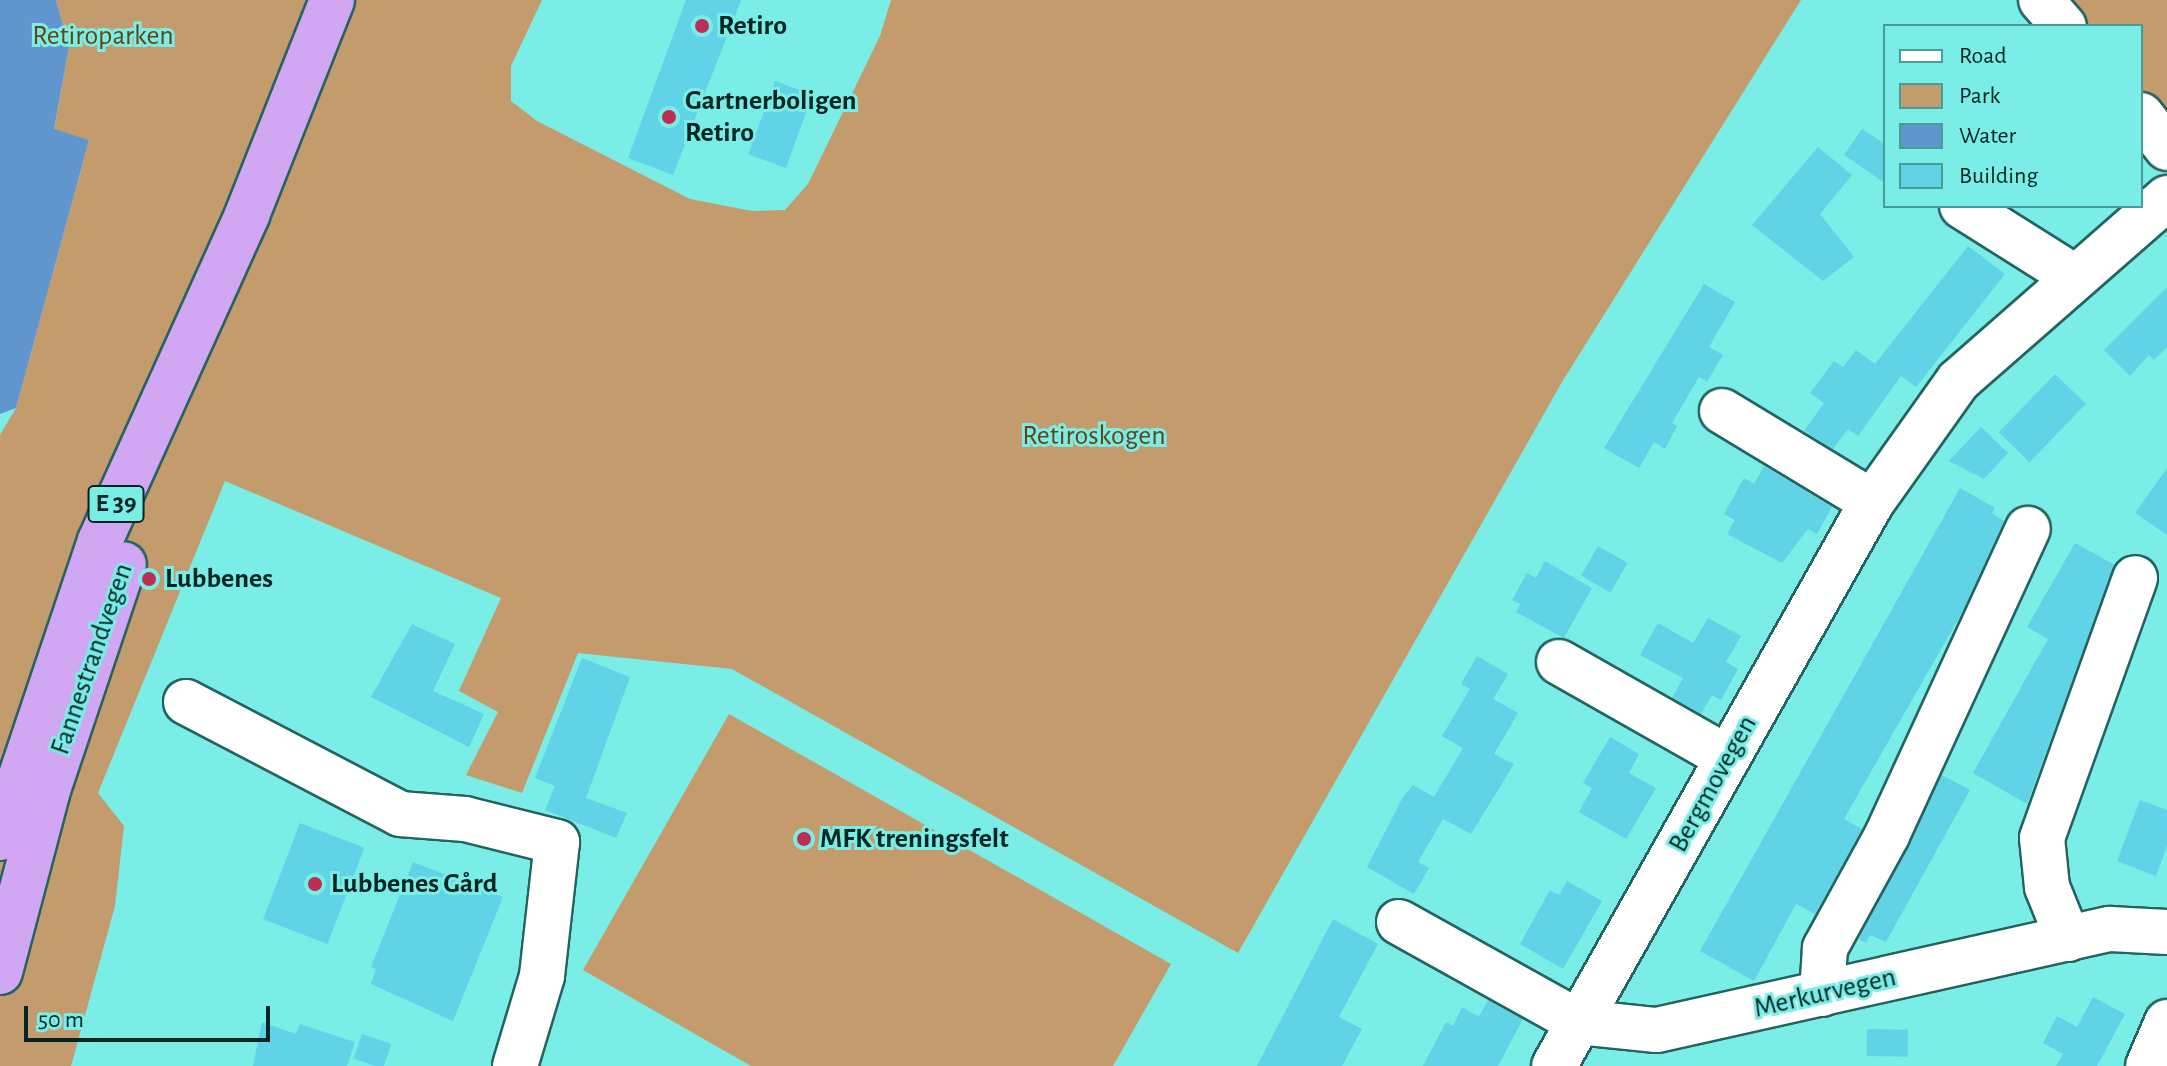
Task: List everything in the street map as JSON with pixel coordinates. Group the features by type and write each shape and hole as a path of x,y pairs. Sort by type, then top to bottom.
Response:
{"highway":[{"name":"Fannestrandvegen","path":"0,972 83,679 247,215 332,0"},
{"name":"Fannestrandvegen","path":"0,838 100,541 247,215"}],"street":[{"path":"2041,0 2062,24"},
{"path":"2143,118 2167,148"},
{"name":"Bergmovegen","path":"1554,1066 1872,502 1958,381 2073,276 2167,198"},
{"path":"1965,208 2073,276"},
{"path":"1722,411 1872,502"},
{"path":"1822,994 1825,948 1887,835 2028,529"},
{"path":"2068,939 2047,887 2042,838 2135,578"},
{"path":"1559,662 1728,758"},
{"path":"186,702 400,814 465,819 557,842 542,976 515,1066"},
{"path":"1399,922 1579,1022"},
{"name":"Merkurvegen","path":"1579,1022 1657,1030 2110,929 2167,932"},
{"path":"2148,1066 2167,1022"}],"green space":[{"name":"Retiroskogen","path":"56,0 542,0 511,66 511,101 537,121 690,199 752,211 785,210 808,184 880,36 891,0 1801,0 1562,382 1238,953 732,669 578,653 522,793 466,775 498,712 459,691 501,598 225,481 98,793 124,826 115,906 71,1066 0,1066 0,435 16,408 89,140 54,130 69,47"},
{"path":"2058,0 2167,0 2167,125 2143,97 2143,24 2079,24"},
{"name":"MFK treningsfelt","path":"729,714 1171,964 1113,1066 751,1066 583,970"}],"water":[{"path":"0,0 56,0 69,47 54,129 89,140 16,408 0,414"}],"building":[{"path":"686,0 741,0 673,175 628,158"},
{"path":"775,81 813,95 786,168 748,154"},
{"path":"1862,129 1883,143 1883,182 1844,155"},
{"path":"1818,147 1852,175 1820,214 1854,257 1823,281 1752,225"},
{"path":"1968,246 2005,274 1916,387 1901,376 1858,436 1848,429 1833,449 1804,431 1824,403 1810,393 1834,361 1843,367 1856,350 1875,364"},
{"path":"1704,284 1735,302 1709,347 1723,355 1707,382 1699,377 1672,423 1677,426 1665,449 1654,442 1639,468 1604,448"},
{"path":"2167,287 2167,347 2154,360 2149,355 2130,376 2104,350"},
{"path":"2055,374 2086,404 2030,462 1999,432"},
{"path":"1981,427 2008,453 1984,479 1949,461"},
{"path":"1764,466 1832,507 1817,534 1808,529 1782,563 1727,534 1735,520 1724,514 1744,478 1754,484"},
{"path":"2167,468 2167,535 2135,513"},
{"path":"1960,488 1995,508 1992,513 2004,521 1964,609 1844,819 1862,829 1815,914 1796,904 1754,981 1700,951"},
{"path":"2075,543 2115,565 2027,804 1973,773 2048,639 2027,627"},
{"path":"1598,546 1627,563 1610,592 1581,575"},
{"path":"1545,561 1592,588 1564,638 1516,612 1520,604 1512,600 1527,573 1536,578"},
{"path":"1708,618 1741,636 1726,662 1738,669 1721,700 1712,695 1701,714 1672,698 1683,678 1640,655 1658,623 1693,643"},
{"path":"412,624 455,644 433,691 484,714 469,747 371,697"},
{"path":"1477,656 1508,674 1493,699 1518,713 1494,754 1514,764 1471,834 1443,819 1418,862 1429,868 1414,894 1367,867 1403,797 1413,785 1434,797 1463,748 1442,736 1470,689 1461,684"},
{"path":"582,658 630,677 586,798 627,813 616,838 545,810 555,786 535,778"},
{"path":"1610,737 1639,754 1629,773 1656,788 1626,839 1579,812 1592,788 1583,783"},
{"path":"1942,775 1970,790 1886,942 1870,935 1866,943 1859,939"},
{"path":"2140,800 2167,810 2167,846 2156,876 2117,861"},
{"path":"300,823 364,848 328,944 263,919"},
{"path":"413,862 503,897 453,1021 371,984 376,969 371,967"},
{"path":"1567,881 1602,901 1563,969 1520,944 1550,890 1559,895"},
{"path":"1333,919 1378,944 1339,1017 1362,1029 1342,1066 1257,1066"},
{"path":"2093,997 2125,1014 2097,1066 2056,1066 2063,1054 2043,1043 2057,1016 2077,1027"},
{"path":"1488,1000 1523,1019 1498,1066 1423,1066 1446,1022 1453,1026 1462,1007 1479,1017"},
{"path":"262,1022 296,1034 300,1024 355,1042 347,1066 253,1066"},
{"path":"1867,1029 1908,1030 1908,1057 1867,1056"},
{"path":"362,1034 391,1044 384,1066 354,1059"}],"place":[{"name":"Retiro","path":"702,26"},
{"name":"Gartnerboligen Retiro","path":"669,117"},
{"name":"Lubbenes","path":"149,579"},
{"name":"MFK treningsfelt","path":"804,839"},
{"name":"Lubbenes Gård","path":"315,884"}],"park label":[{"name":"Retiroparken","path":"103,36"}]}
